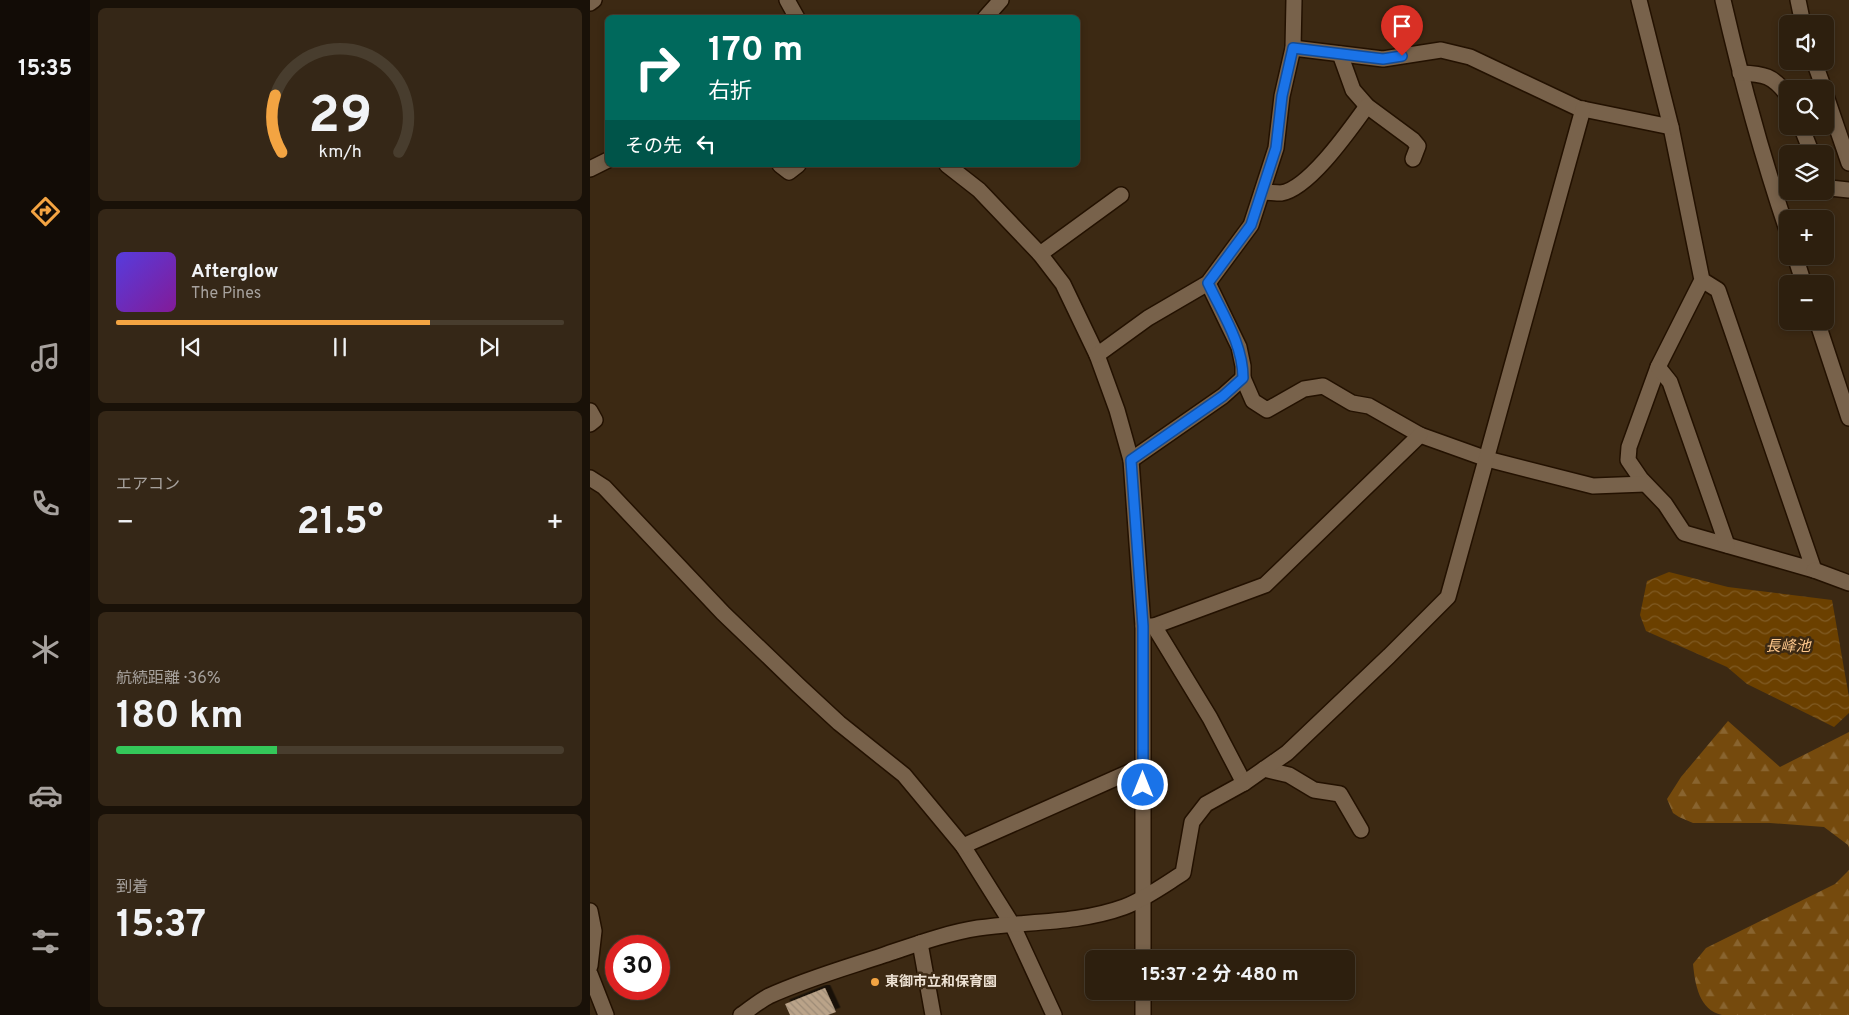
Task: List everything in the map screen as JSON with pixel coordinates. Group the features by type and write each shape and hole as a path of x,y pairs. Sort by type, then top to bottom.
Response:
{"street":[{"path":"590,3 594,0"},
{"path":"787,0 795,15"},
{"path":"988,15 1001,0"},
{"path":"1097,355 1148,318 1208,283 1251,225 1276,148 1282,96 1293,48 1294,0"},
{"path":"1639,0 1670,127 1702,280 1658,367 1629,447 1628,460 1645,484 1664,504 1684,533 1814,570 1849,582"},
{"path":"1723,0 1740,73 1780,210"},
{"path":"1798,0 1801,15"},
{"path":"1293,48 1383,59 1441,50 1470,57 1578,108 1670,127"},
{"path":"1340,54 1353,90 1367,106 1413,140 1418,146 1413,159"},
{"path":"1740,73 1761,74 1779,83"},
{"path":"1262,192 1282,193 1296,187 1342,141 1367,106"},
{"path":"741,1015 768,997 812,978 920,943 976,928 1053,922 1098,915 1142,898 1183,873 1192,822 1206,804 1244,783 1287,753 1448,597 1584,109"},
{"path":"1834,119 1849,163"},
{"path":"590,169 605,162"},
{"path":"783,167 789,172 795,167"},
{"path":"950,167 980,190 1040,254 1063,284 1097,355 1117,410 1131,460 1148,626 1143,766 1143,950"},
{"path":"1834,188 1849,190"},
{"path":"1040,254 1121,195"},
{"path":"1702,280 1718,290 1814,570"},
{"path":"1208,283 1239,347 1243,366 1243,378 1254,401 1267,410 1304,389 1323,386 1352,403 1369,406 1420,435 1486,459 1593,486 1645,484"},
{"path":"1820,330 1849,418"},
{"path":"1658,367 1670,382 1727,545"},
{"path":"1131,460 1223,396 1243,378"},
{"path":"590,410 595,420 590,424"},
{"path":"1148,626 1265,585 1420,435"},
{"path":"590,478 604,487 724,613 799,686 839,723 904,775 963,846 1012,924 1054,1015"},
{"path":"1148,626 1210,718 1244,783"},
{"path":"963,846 1143,766"},
{"path":"1264,770 1289,775 1314,790 1340,794 1361,830"},
{"path":"590,911 594,931 590,966"},
{"path":"920,943 933,1015"},
{"path":"590,974 606,1015"},
{"path":"1143,1000 1143,1015"}],"green space":[{"path":"1728,721 1780,767 1849,732 1849,848 1848,845 1824,827 1770,823 1693,823 1673,813 1667,799 1681,777"},
{"path":"1849,870 1849,1015 1722,1015 1708,1008 1697,988 1693,964 1706,948 1835,884"}],"water":[{"name":"長峰池","path":"1669,572 1728,587 1832,600 1849,697 1849,713 1834,727 1747,684 1727,667 1646,631 1640,615 1647,581"}],"building":[{"path":"825,988 836,1012 828,1015 790,1015 785,1004"}],"place":[{"name":"東御市立和保育園","path":"875,982"}],"route":[{"path":"1143,785 1143,626 1131,460 1223,396 1243,378 1243,366 1239,347 1208,283 1251,225 1276,148 1282,96 1293,48 1383,59 1402,56"}]}
